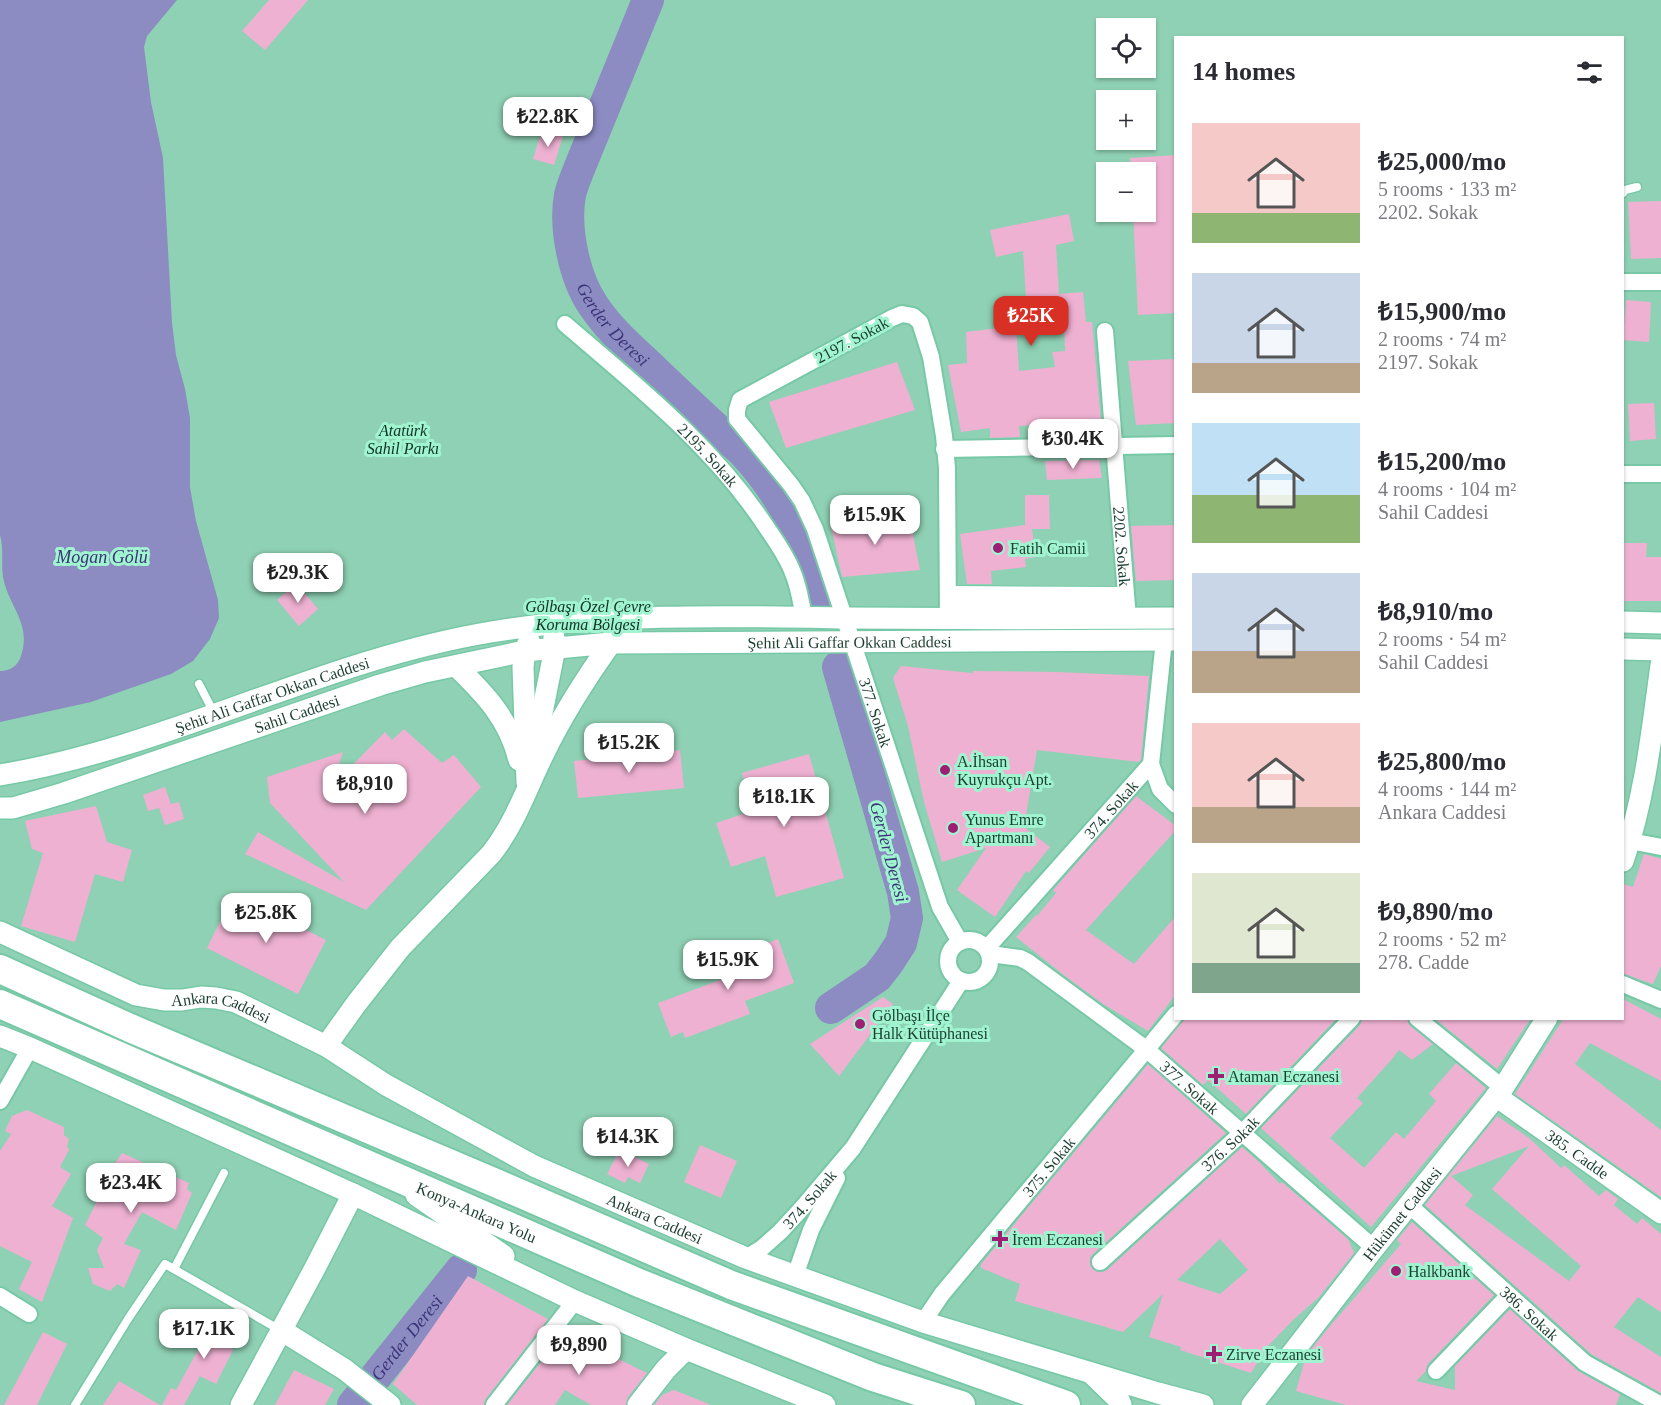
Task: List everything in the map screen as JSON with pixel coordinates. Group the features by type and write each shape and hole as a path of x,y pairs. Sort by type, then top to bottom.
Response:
{"highway":[{"path":"0,969 130,1028 730,1285 1066,1405"},
{"name":"Konya-Ankara Yolu","path":"0,1004 707,1311 873,1377 961,1405"}],"street":[{"path":"1624,282 1661,282"},
{"name":"2197. Sokak","path":"844,618 815,529 802,501 737,419 737,410 740,400 903,314 913,316 920,322 931,357 944,436 947,468 948,619"},
{"name":"2195. Sokak","path":"565,324 682,427 728,475 782,550 793,573 804,617"},
{"name":"2202. Sokak","path":"1105,331 1128,619"},
{"path":"944,449 1174,445"},
{"path":"1624,474 1661,474"},
{"path":"954,593 1060,594 1119,594 1110,607 955,606 954,593"},
{"name":"Şehit Ali Gaffar Okkan Caddesi","path":"0,775 106,751 363,663 444,641 555,623 804,617 1174,618"},
{"name":"377. Sokak","path":"844,618 940,907 960,942"},
{"path":"1624,622 1661,623"},
{"path":"527,789 561,647 552,632 555,623"},
{"path":"527,789 525,651 528,641 536,632 555,623"},
{"path":"1170,640 1151,764 1160,789 1174,803"},
{"name":"Şehit Ali Gaffar Okkan Caddesi","path":"456,666 525,651 611,643 1170,640"},
{"path":"326,1046 400,948 496,847 512,823 565,712 611,643"},
{"path":"1624,649 1661,650"},
{"path":"1661,665 1656,741 1627,851 1661,847"},
{"path":"456,666 497,709 508,728 515,743 527,789"},
{"name":"Sahil Caddesi","path":"0,808 13,808 64,793 380,685 456,666"},
{"name":"374. Sokak","path":"988,951 1151,764"},
{"name":"Ankara Caddesi","path":"0,932 136,995 164,1000 201,997 236,1002 326,1046 386,1084 534,1166 746,1258 923,1322 1203,1405"},
{"path":"972,940 982,944 988,951 990,968 981,980 968,983 961,981 955,977 948,965 951,951 960,942 972,940"},
{"name":"377. Sokak","path":"988,951 1028,962 1146,1049 1374,1248"},
{"name":"374. Sokak","path":"746,1258 780,1232 853,1148 961,981"},
{"path":"1624,984 1661,1000"},
{"name":"375. Sokak","path":"923,1322 942,1294 1174,1016"},
{"name":"376. Sokak","path":"1100,1262 1243,1132 1351,1020"},
{"path":"1419,1020 1500,1092"},
{"name":"Hükümet Caddesi","path":"1252,1405 1374,1248 1500,1092 1546,1020"},
{"path":"0,1036 353,1194 568,1298 825,1405"},
{"path":"0,1101 30,1048"},
{"name":"385. Cadde","path":"1500,1092 1661,1213"},
{"path":"795,1276 803,1248 820,1210 853,1148"},
{"path":"373,1166 568,1298"},
{"path":"241,1405 353,1194"},
{"name":"386. Sokak","path":"1409,1205 1585,1363 1661,1405"},
{"path":"1436,1371 1509,1295"},
{"path":"0,1296 29,1314"},
{"path":"494,1405 568,1298"},
{"path":"281,1330 344,1369 390,1405"},
{"path":"639,1405 666,1369 686,1349"},
{"path":"1092,1373 1119,1400 1121,1405"}],"lane":[{"path":"1624,192 1637,187"},
{"path":"199,684 215,714"},
{"path":"174,1269 224,1173"},
{"path":"75,1405 165,1264 281,1330"}],"green space":[{"name":"Gölbaşı Özel Çevre Koruma Bölgesi","path":"0,0 1661,0 1661,1405 0,1405"}],"water":[{"name":"Mogan Gölü","path":"0,0 177,0 147,36 144,47 151,102 163,158 172,323 176,355 190,418 190,487 196,521 218,600 219,618 210,639 193,661 171,674 91,702 0,722 0,671 10,669 20,660 24,634 3,577 0,535"}],"building":[{"path":"269,0 308,0 265,50 242,31"},
{"path":"542,130 563,136 554,165 533,159"},
{"path":"1174,155 1174,313 1138,315 1133,222 1156,222 1156,162 1130,162 1130,158"},
{"path":"1661,201 1661,258 1631,259 1628,202"},
{"path":"1069,214 1074,241 1056,245 1059,294 1083,292 1086,322 1092,322 1101,421 1019,426 1020,437 990,438 990,428 961,432 948,365 967,363 966,332 1016,326 1013,299 1026,298 1023,251 996,257 990,230","holes":["1064,321 1065,351 1052,352 1055,367 1019,371 1016,326"]},
{"path":"1626,300 1651,302 1649,342 1624,340"},
{"path":"1174,359 1174,423 1136,425 1128,361"},
{"path":"897,362 915,410 786,448 769,402"},
{"path":"1654,403 1656,439 1630,441 1628,404"},
{"path":"1099,460 1102,478 1047,480 1045,461"},
{"name":"Fatih Camii","path":"1025,495 1049,495 1050,529 1032,529 1036,557 1025,559 1026,567 991,571 992,584 967,584 960,534 1025,525"},
{"path":"909,514 920,570 842,577 830,522"},
{"path":"1174,525 1174,580 1136,581 1131,526"},
{"path":"1624,543 1647,543 1646,557 1661,557 1661,601 1624,601"},
{"path":"296,583 318,609 299,626 277,600"},
{"path":"901,666 973,673 973,671 1057,672 1149,676 1139,762 1037,750 1024,827 1050,847 1029,873 1026,871 995,917 957,890 986,848 942,862 924,802 908,726 893,678"},
{"path":"404,729 442,763 454,755 481,787 366,910 245,854 258,832 344,882 270,803 267,777 343,752 332,786 385,732 392,740"},
{"path":"680,750 684,788 578,798 574,761"},
{"path":"809,754 844,878 776,897 765,856 731,867 716,823 752,811 742,773"},
{"path":"165,787 171,804 179,802 184,819 165,825 159,808 148,811 143,795"},
{"path":"1136,796 1174,824 1174,832 1086,930 1134,964 1174,918 1174,997 1148,1031 1103,1004 1016,937 1056,893 1053,890"},
{"path":"96,806 107,842 132,850 123,882 95,874 75,942 21,926 43,853 32,849 25,821"},
{"path":"1644,854 1661,859 1661,966 1653,984 1624,974 1624,884 1633,887"},
{"path":"234,894 326,940 298,994 207,948"},
{"path":"778,939 794,983 745,1001 750,1014 685,1038 683,1032 671,1037 658,1003 728,977 722,960"},
{"name":"Gölbaşı İlçe Halk Kütüphanesi","path":"883,997 893,1004 839,1076 810,1044"},
{"path":"1624,1000 1661,1019 1661,1081 1590,1043 1575,1064 1661,1130 1661,1197 1515,1094 1563,1020 1624,1020"},
{"path":"1183,1020 1335,1020 1246,1114 1208,1080 1203,1085 1161,1048"},
{"path":"1361,1020 1408,1020 1410,1026 1433,1044 1412,1060 1399,1050 1357,1098 1363,1103 1330,1138 1364,1168 1396,1132 1404,1139 1436,1101 1429,1094 1456,1063 1486,1088 1371,1227 1261,1128 1360,1025"},
{"path":"1436,1020 1530,1020 1497,1069"},
{"path":"1148,1064 1226,1133 1093,1254 1090,1264 1093,1269 1102,1272 1107,1270 1242,1147 1280,1184 1282,1182 1348,1239 1354,1253 1319,1297 1267,1347 1251,1373 1180,1350 1181,1347 1149,1337 1163,1294 1123,1332 1015,1301 1020,1284 981,1268 981,1264","holes":["1220,1239 1248,1270 1220,1294 1177,1280"]},
{"path":"27,1110 64,1127 64,1135 69,1139 67,1146 69,1150 60,1167 71,1174 52,1206 73,1218 42,1302 19,1289 32,1262 0,1246 0,1151 11,1134 5,1131 12,1116"},
{"path":"1497,1116 1529,1138 1561,1168 1564,1165 1599,1196 1606,1190 1618,1199 1614,1205 1637,1224 1642,1218 1661,1234 1661,1312 1638,1297 1614,1327 1661,1357 1661,1393 1591,1354 1425,1205","holes":["1529,1146 1492,1189 1581,1266 1569,1281 1465,1205 1473,1195 1451,1176"]},
{"path":"700,1145 737,1161 721,1198 684,1182"},
{"path":"620,1149 649,1164 640,1183 628,1177 625,1183 607,1174"},
{"path":"122,1153 189,1183 187,1189 192,1193 176,1230 142,1212 124,1244 141,1250 124,1288 117,1284 110,1291 93,1284 88,1268 104,1268 97,1250 103,1238 85,1225 102,1191 98,1189 105,1172 108,1174"},
{"path":"1412,1222 1494,1295 1428,1364 1426,1371 1416,1381 1455,1390 1455,1366 1510,1309 1578,1371 1620,1394 1616,1405 1346,1405 1296,1391 1306,1356 1401,1244 1397,1240"},
{"path":"468,1276 548,1319 486,1399 484,1405 417,1405 393,1384"},
{"path":"207,1311 228,1321 218,1337 233,1350 216,1384 200,1376 184,1405 162,1405 171,1388 176,1390 205,1337 194,1333"},
{"path":"567,1329 606,1353 647,1373 628,1397 626,1405 591,1405 565,1390 555,1405 507,1405"},
{"path":"43,1332 67,1344 37,1405 4,1405"},
{"path":"294,1370 334,1389 325,1405 275,1405"},
{"path":"119,1381 160,1405 103,1405"},
{"path":"674,1390 709,1405 654,1405 662,1395"}],"waterway":[{"name":"Gerder Deresi","path":"648,0 571,192 568,222 576,267 586,294 614,332 740,449 760,471 792,522 809,560 821,599"},
{"name":"Gerder Deresi","path":"831,1008 877,977 901,943 907,918 903,892 838,667"},
{"name":"Gerder Deresi","path":"353,1405 461,1270"}],"place":[{"name":"Fatih Camii","path":"998,548"},
{"name":"A.İhsan Kuyrukçu Apt.","path":"945,770"},
{"name":"Yunus Emre Apartmanı","path":"953,828"},
{"name":"Gölbaşı İlçe Halk Kütüphanesi","path":"860,1024"},
{"name":"Ataman Eczanesi","path":"1216,1076"},
{"name":"İrem Eczanesi","path":"1000,1239"},
{"name":"Halkbank","path":"1396,1271"},
{"name":"Zirve Eczanesi","path":"1214,1354"}],"park label":[{"name":"Atatürk Sahil Parkı","path":"403,439"}]}
